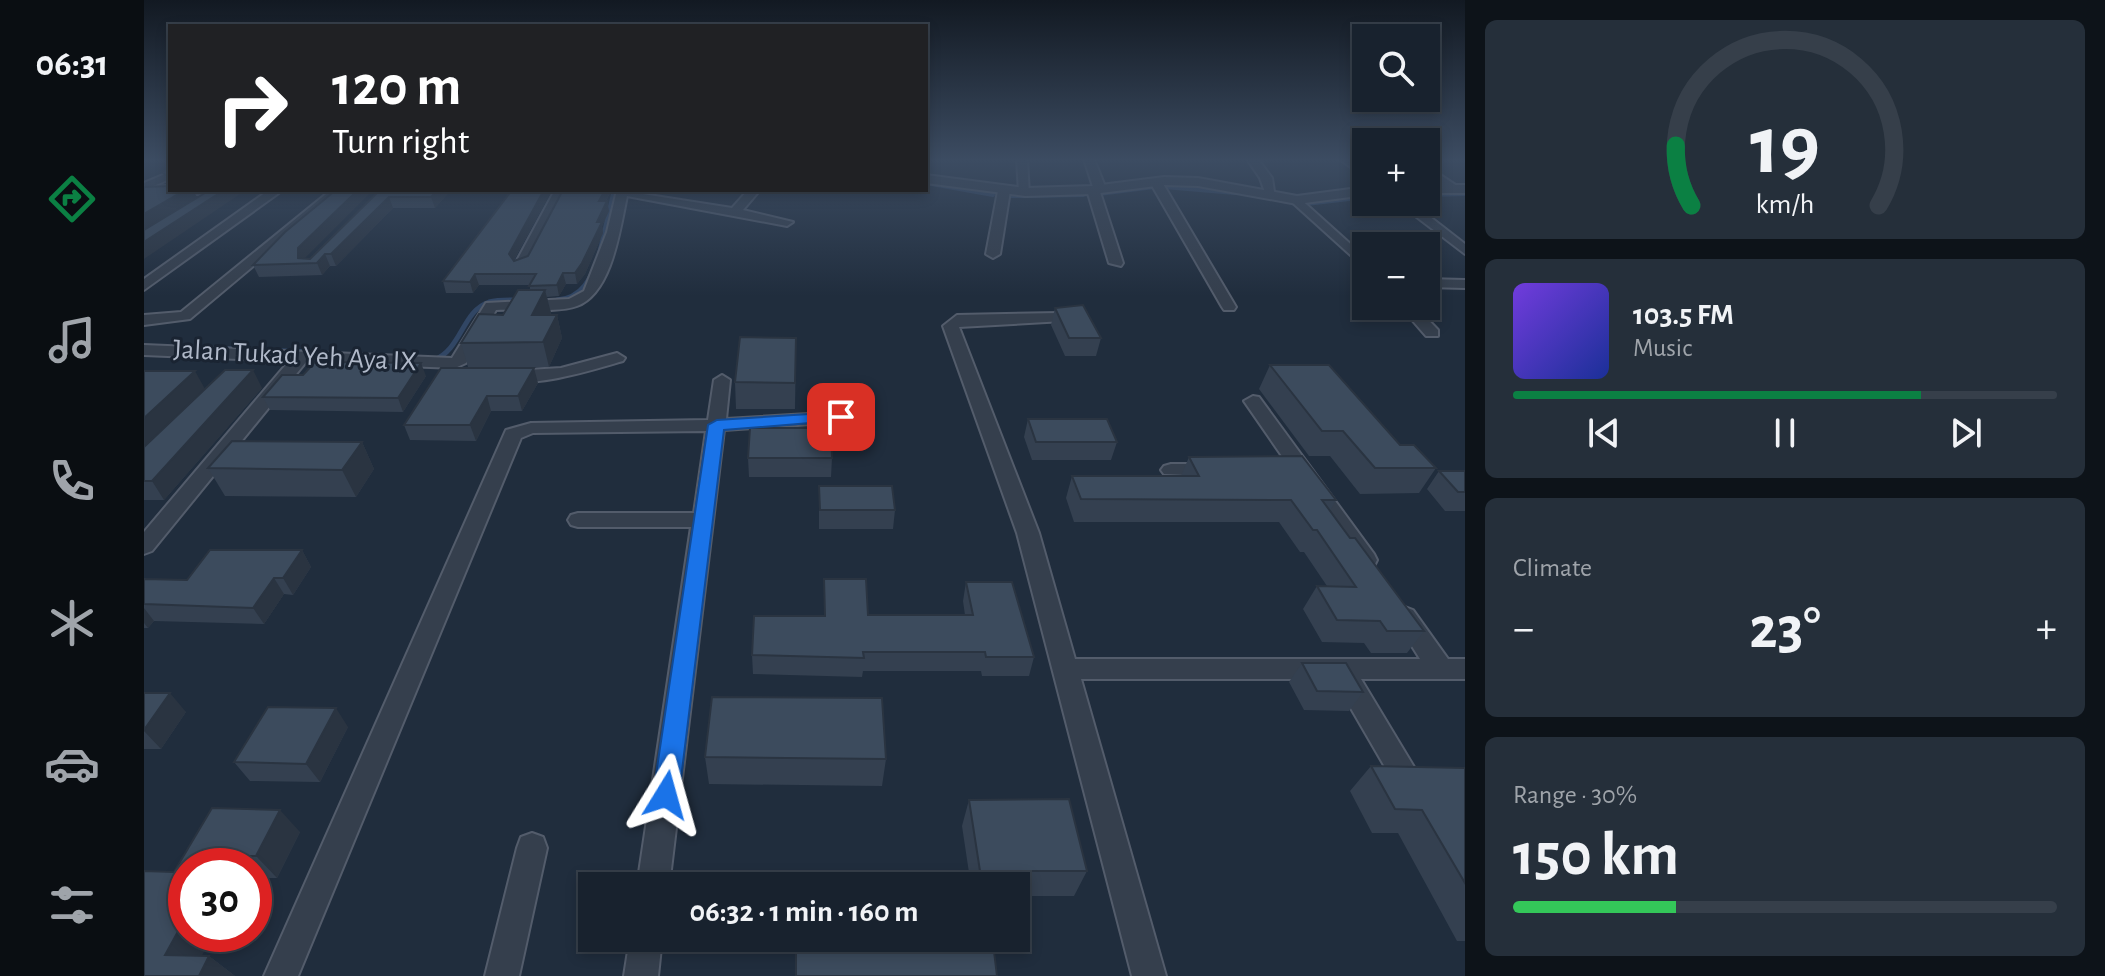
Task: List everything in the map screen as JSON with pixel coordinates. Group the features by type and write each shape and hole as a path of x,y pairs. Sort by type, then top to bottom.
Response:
{"street":[{"path":"144,286 257,205"},
{"path":"144,320 185,316 320,205"},
{"path":"521,266 553,205"},
{"path":"469,375 439,375 446,363 460,360 488,309 497,304 572,303 589,294 605,258 619,205"},
{"path":"691,205 787,222"},
{"path":"734,213 741,205"},
{"path":"993,254 1011,205"},
{"path":"1101,205 1116,263"},
{"path":"1169,205 1229,307"},
{"path":"1302,205 1352,252"},
{"path":"1421,216 1465,250"},
{"path":"1440,283 1465,284"},
{"path":"1059,318 957,320 951,326 1028,533 1149,976"},
{"path":"1420,320 1432,333"},
{"name":"Jalan Tukad Yeh Aya IX","path":"144,350 446,363"},
{"path":"232,376 254,354"},
{"path":"144,546 302,356"},
{"path":"500,376 562,373 617,358"},
{"path":"655,872 722,380"},
{"path":"1253,401 1384,586 1453,669"},
{"path":"281,976 510,437 516,431 531,428 717,425 841,417"},
{"path":"1171,470 1229,469"},
{"path":"1272,469 1301,469"},
{"path":"578,520 703,520"},
{"path":"1064,669 1453,669"},
{"path":"1341,669 1406,777"},
{"path":"502,976 532,848"},
{"path":"641,976 644,952"}],"building":[{"path":"144,205 160,205 144,214"},
{"path":"186,205 202,205 144,242 144,230"},
{"path":"318,205 343,205 298,248 298,258 310,259 365,205 381,205 331,254 325,254 317,263 253,265 285,232"},
{"path":"501,205 536,205 509,254 514,261 528,256 555,205 605,205 597,222 602,222 582,263 575,273 563,273 557,285 529,286 536,274 475,274 470,282 443,281"},
{"path":"518,290 545,290 532,315 557,315 543,342 461,343 479,314 503,315"},
{"path":"1083,305 1101,338 1069,338 1055,308"},
{"path":"740,337 796,338 795,383 735,382"},
{"path":"315,362 421,363 398,398 263,397 282,375 303,375"},
{"path":"1270,365 1329,365 1400,445 1414,445 1436,468 1375,468 1343,431 1322,431"},
{"path":"441,368 534,368 518,396 487,396 470,425 404,425"},
{"path":"225,370 253,370 152,481 144,481 144,447"},
{"path":"144,371 195,371 144,418"},
{"path":"1028,419 1107,419 1117,442 1036,442"},
{"path":"750,428 831,428 832,458 748,458"},
{"path":"232,441 362,442 342,470 208,468"},
{"path":"1302,456 1336,500 1322,500 1350,538 1355,538 1424,631 1387,631 1380,621 1337,620 1317,586 1356,587 1317,530 1313,530 1291,500 1081,499 1072,476 1199,476 1189,457"},
{"path":"1439,471 1465,471 1465,492 1458,492"},
{"path":"819,486 892,486 895,510 820,510"},
{"path":"210,550 302,550 283,578 274,578 253,608 144,604 144,579 187,580"},
{"path":"824,579 866,579 868,615 973,615 966,582 1012,582 1034,657 986,657 985,652 863,652 864,658 752,655 754,616 825,616"},
{"path":"1302,663 1346,663 1363,692 1317,691"},
{"path":"144,693 170,693 144,730"},
{"path":"712,697 882,698 886,759 705,757"},
{"path":"268,707 336,708 306,764 234,762"},
{"path":"1371,766 1465,768 1465,883 1422,810 1395,809"},
{"path":"1069,799 1087,871 980,871 969,800"},
{"path":"212,808 280,810 260,848 188,848"},
{"path":"144,871 168,872 168,950 165,955 209,956 199,976 144,976"},
{"path":"796,952 994,952 997,976 796,976"}],"waterway":[{"path":"598,258 611,205"},
{"path":"557,300 573,295 585,286 599,256"},
{"path":"434,360 451,348 467,321 480,307 493,301 521,300"},
{"path":"178,347 314,352"}],"route":[{"path":"666,795 717,425 841,417"}]}
